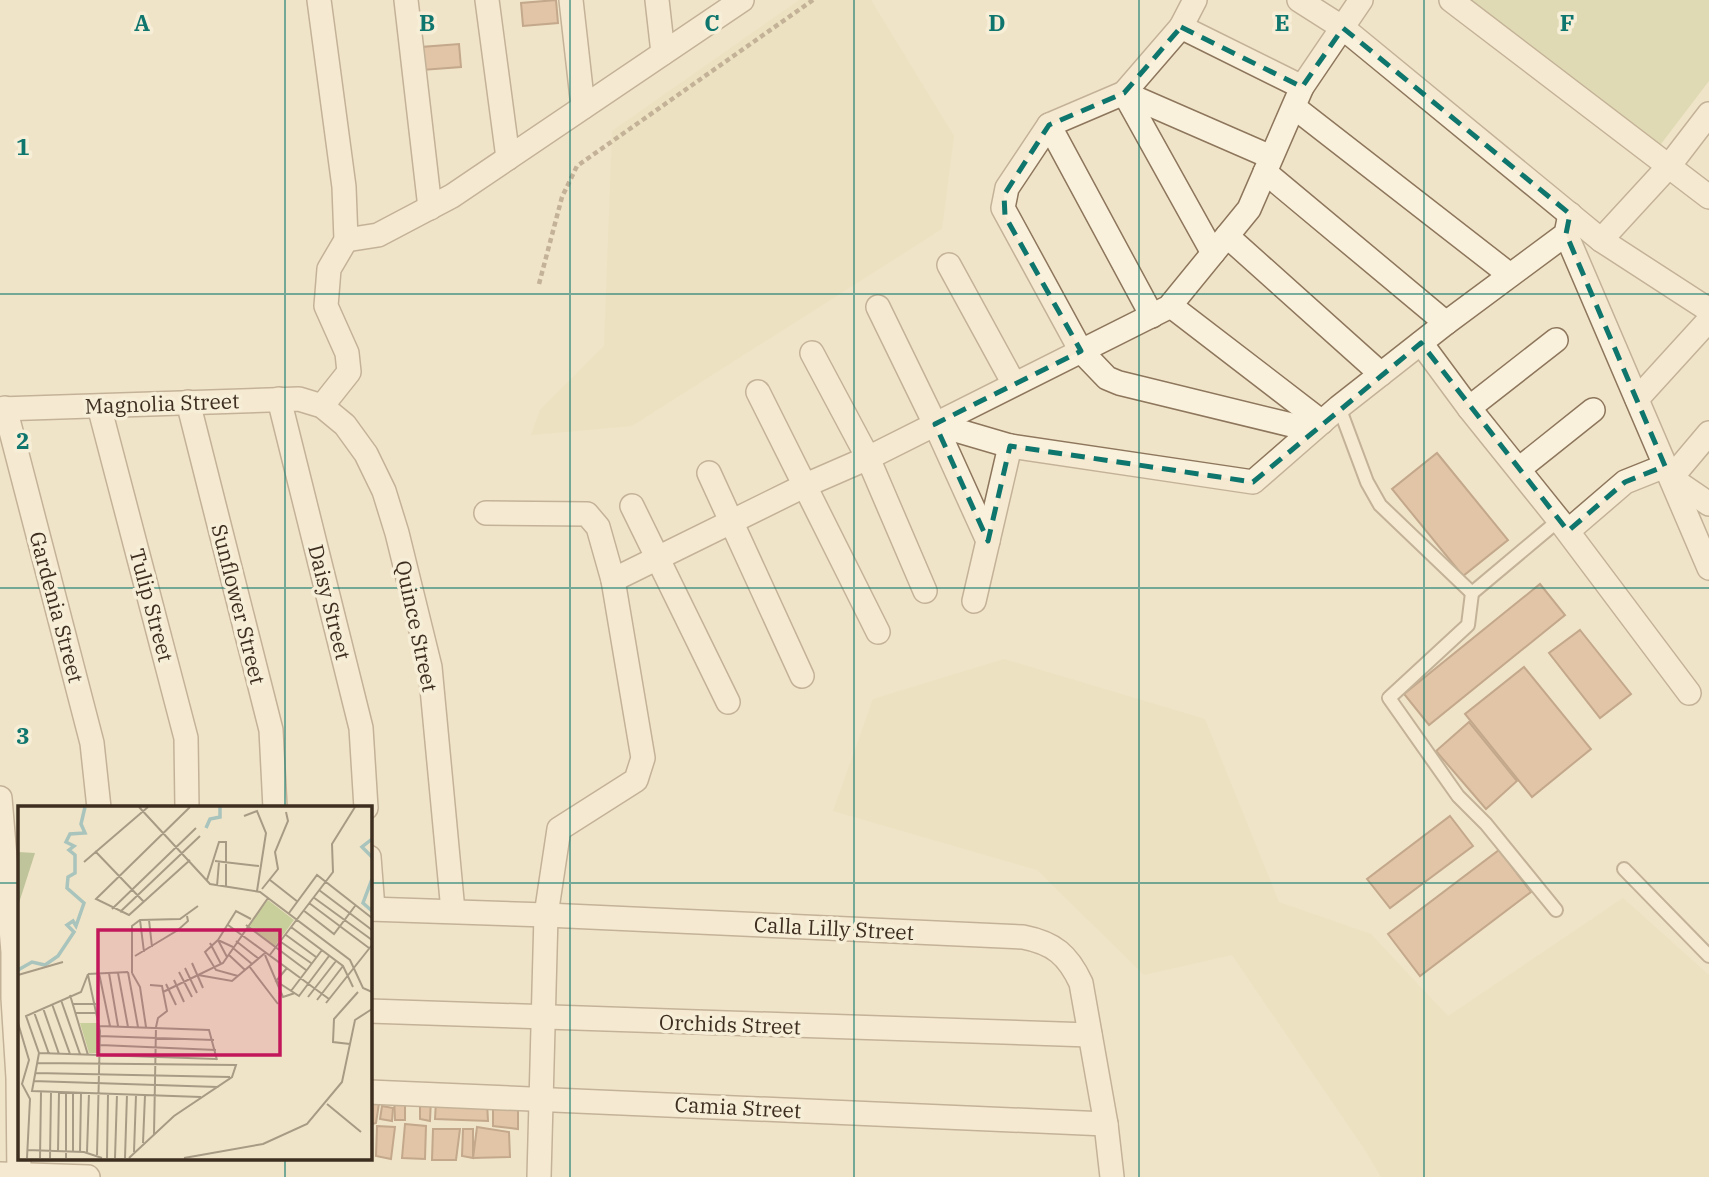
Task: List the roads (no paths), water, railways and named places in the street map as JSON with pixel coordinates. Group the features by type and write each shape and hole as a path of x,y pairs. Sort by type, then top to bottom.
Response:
{"street":[{"path":"319,0 345,187 346,240 329,268 326,306 347,353 349,372 322,405"},
{"path":"406,0 430,208"},
{"path":"487,0 508,158"},
{"path":"571,0 583,107"},
{"path":"657,0 663,53"},
{"path":"1195,0 1181,27 1124,93 1049,125 1007,188 1003,208 1080,351 1107,378 1119,383 1317,426"},
{"path":"1299,0 1343,28 1568,224 1601,240 1709,310"},
{"path":"613,580 806,485 868,458 1162,311 1249,209 1298,97 1361,0"},
{"path":"1451,0 1709,197"},
{"path":"346,240 378,235 452,196 740,1"},
{"path":"1181,27 1298,97 1510,275"},
{"path":"1124,93 1268,164 1446,323"},
{"path":"1124,93 1220,245 1381,374"},
{"path":"1601,240 1669,166 1709,114"},
{"path":"1049,125 1162,311 1317,426"},
{"path":"935,424 1010,446 1253,482 1339,407 1510,275 1568,224"},
{"path":"1568,224 1637,399 1709,568"},
{"path":"949,265 1014,384"},
{"path":"878,307 988,541"},
{"path":"1637,399 1709,320"},
{"path":"1469,408 1556,340"},
{"path":"1421,343 1689,693"},
{"path":"812,353 868,458 925,591"},
{"path":"758,392 878,632"},
{"name":"Magnolia Street","path":"3,409 279,398 299,398 322,405"},
{"name":"Daisy Street","path":"279,398 360,728 366,806"},
{"name":"Sunflower Street","path":"188,402 271,730 275,806"},
{"name":"Tulip Street","path":"99,405 186,737 187,806"},
{"name":"Quince Street","path":"322,405 345,425 366,454 384,491 397,533 430,667 453,911"},
{"name":"Gardenia Street","path":"3,409 92,743 99,806"},
{"path":"1519,469 1593,410"},
{"path":"1563,526 1625,482 1668,472 1709,433"},
{"path":"974,601 1010,446"},
{"path":"1668,472 1709,504"},
{"path":"709,473 729,522 802,676"},
{"path":"632,506 727,702"},
{"path":"486,513 587,514 598,527 613,580 643,758 636,780 560,826 546,915 539,1177"},
{"path":"0,798 1,849 13,900 18,1051"},
{"name":"Calla Lilly Street","path":"371,909 1023,937 1043,941 1072,965 1081,983 1106,1124 1112,1177"},
{"name":"Orchids Street","path":"371,1012 1090,1035"},
{"path":"18,1092 12,1175 88,1177"},
{"name":"Camia Street","path":"371,1092 1106,1124"}],"lane":[{"path":"1339,407 1367,482 1380,505 1472,593"},
{"path":"1556,910 1486,824 1458,796 1389,698 1468,625 1472,593 1563,526"},
{"path":"1624,869 1709,956"}]}
